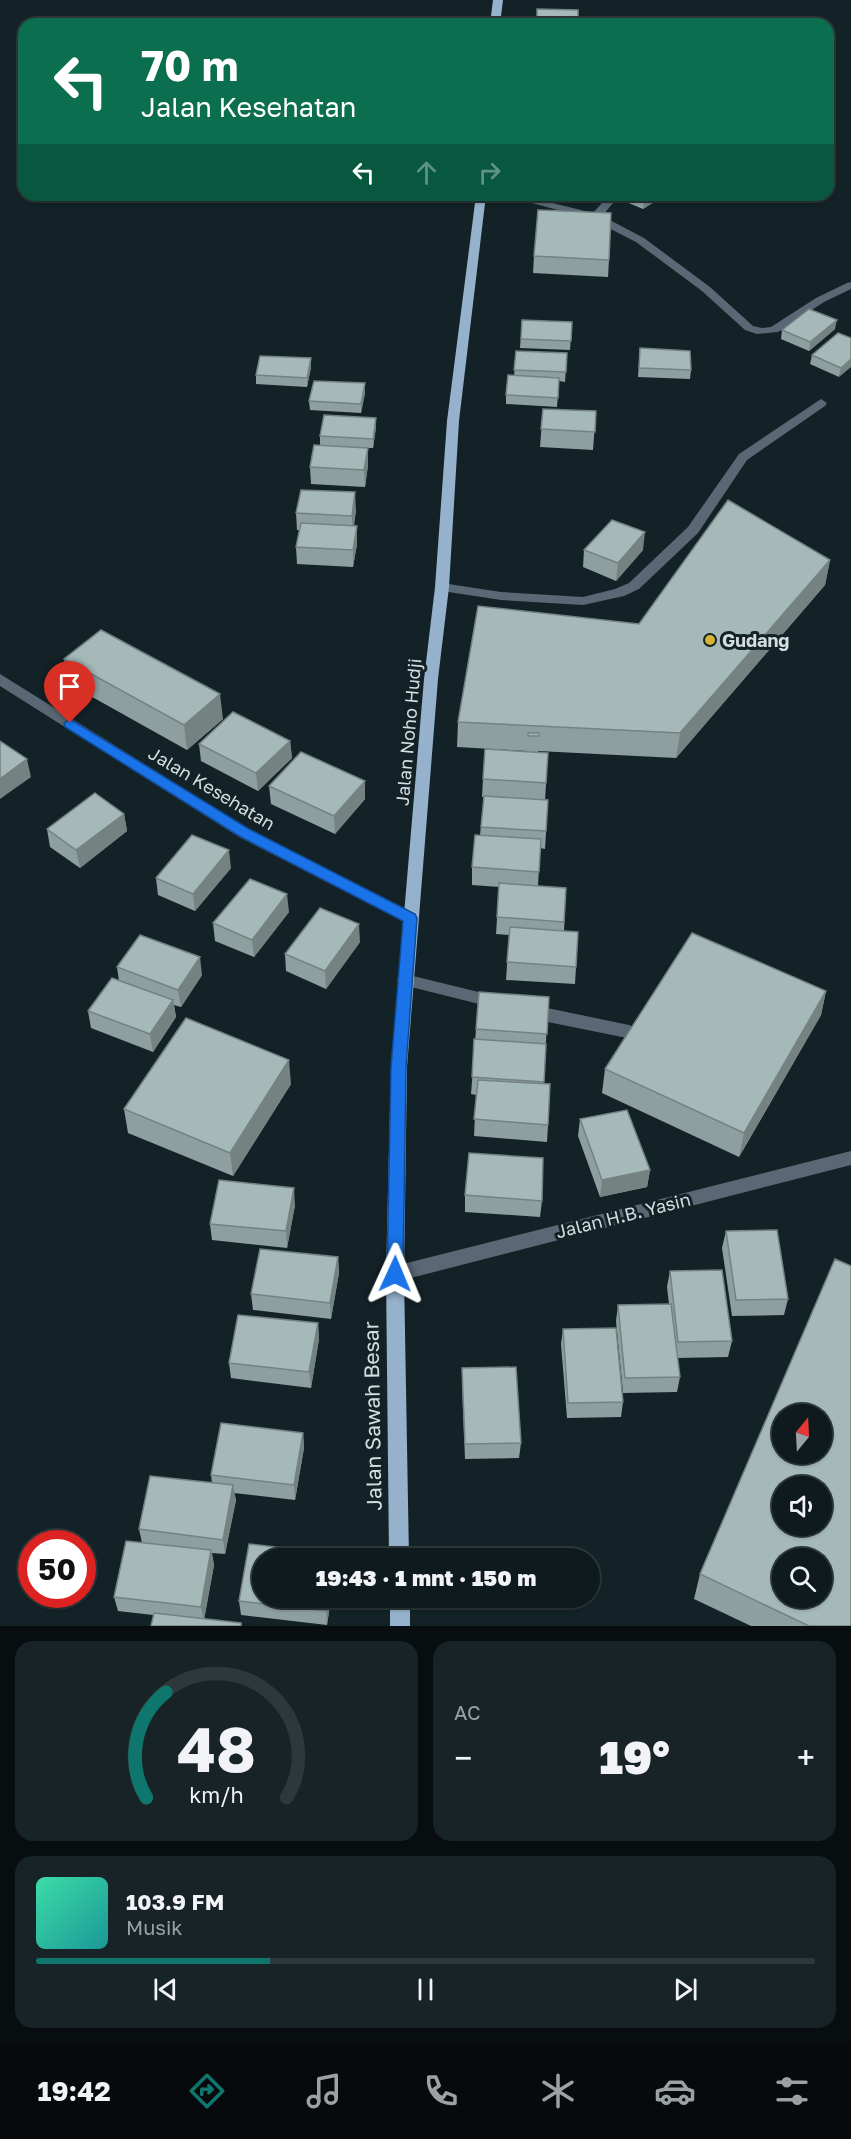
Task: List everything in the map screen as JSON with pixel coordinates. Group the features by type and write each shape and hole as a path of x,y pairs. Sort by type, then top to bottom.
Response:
{"main road":[{"path":"496,18 498,0"},
{"name":"Jalan Noho Hudji","path":"395,1274 399,1067 405,980 442,587 453,421 480,201"},
{"name":"Jalan Sawah Besar","path":"395,1274 399,1548"},
{"path":"400,1608 400,1626"}],"street":[{"path":"531,201 595,217 656,250 706,289 749,328 761,332 774,330 820,300 851,285"},
{"path":"595,217 610,201"},
{"path":"442,587 501,596 583,601 619,593 634,586 693,530 743,457 821,403"},
{"name":"Jalan Kesehatan","path":"0,679 244,833 410,918"},
{"path":"405,980 569,1021 630,1032 658,1044"},
{"name":"Jalan H.B. Yasin","path":"395,1274 851,1158"}],"building":[{"path":"537,9 578,10 578,18 537,18"},
{"path":"538,210 611,213 609,260 534,256"},
{"path":"809,309 837,320 810,342 782,330"},
{"path":"522,320 572,322 571,341 521,339"},
{"path":"838,333 851,338 851,359 841,368 812,355"},
{"path":"640,348 690,351 691,370 639,368"},
{"path":"516,351 567,353 566,372 514,370"},
{"path":"260,356 311,358 307,378 256,375"},
{"path":"508,375 559,378 558,398 506,395"},
{"path":"314,381 365,383 361,404 309,401"},
{"path":"543,409 596,411 595,432 541,429"},
{"path":"324,415 376,418 373,439 320,436"},
{"path":"314,445 368,448 364,470 310,467"},
{"path":"301,490 355,492 352,516 296,513"},
{"name":"Gudang","path":"728,500 830,560 680,733 458,722 478,606 639,624"},
{"path":"612,520 645,532 618,563 584,550"},
{"path":"301,523 357,526 353,550 296,547"},
{"path":"101,630 220,694 184,725 64,659"},
{"path":"233,712 290,741 256,773 199,744"},
{"path":"528,733 539,733 539,736 528,736"},
{"path":"0,741 27,759 0,779"},
{"path":"485,749 548,753 546,783 483,779"},
{"path":"301,752 365,781 334,816 269,786"},
{"path":"95,793 124,814 76,850 47,829"},
{"path":"484,796 548,800 546,831 481,827"},
{"path":"192,835 229,850 193,894 156,878"},
{"path":"475,835 541,839 539,872 472,867"},
{"path":"250,879 287,894 252,940 213,923"},
{"path":"499,883 566,888 564,922 497,917"},
{"path":"320,908 359,924 325,971 285,954"},
{"path":"510,927 578,932 576,967 507,962"},
{"path":"692,933 826,991 744,1133 605,1069"},
{"path":"140,935 200,957 178,990 117,967"},
{"path":"112,978 173,1000 150,1034 88,1011"},
{"path":"479,992 549,997 547,1034 476,1029"},
{"path":"186,1018 289,1060 230,1153 124,1109"},
{"path":"474,1039 546,1044 544,1082 472,1077"},
{"path":"478,1080 550,1084 548,1125 474,1119"},
{"path":"627,1110 650,1170 602,1180 580,1119"},
{"path":"469,1153 543,1158 542,1201 465,1195"},
{"path":"219,1180 294,1188 286,1231 210,1224"},
{"path":"777,1230 788,1299 736,1300 726,1231"},
{"path":"260,1249 338,1257 330,1303 251,1294"},
{"path":"835,1259 851,1266 851,1626 809,1626 700,1574 772,1406 772,1464 832,1464 832,1404 773,1404"},
{"path":"722,1270 732,1341 678,1342 670,1271"},
{"path":"671,1304 680,1377 625,1378 618,1305"},
{"path":"238,1315 318,1323 309,1372 229,1363"},
{"path":"616,1328 623,1402 568,1403 563,1329"},
{"path":"516,1367 521,1443 465,1444 462,1368"},
{"path":"221,1423 303,1433 294,1485 211,1475"},
{"path":"150,1476 233,1485 223,1540 139,1529"},
{"path":"126,1541 211,1550 201,1607 114,1597"},
{"path":"249,1544 283,1548 252,1548 252,1602 239,1601"},
{"path":"300,1608 326,1608 326,1611"},
{"path":"154,1613 241,1623 241,1626 151,1626"}],"place":[{"name":"Gudang","path":"710,640"}],"route":[{"path":"70,723 244,833 410,918 399,1067 395,1274"}]}
